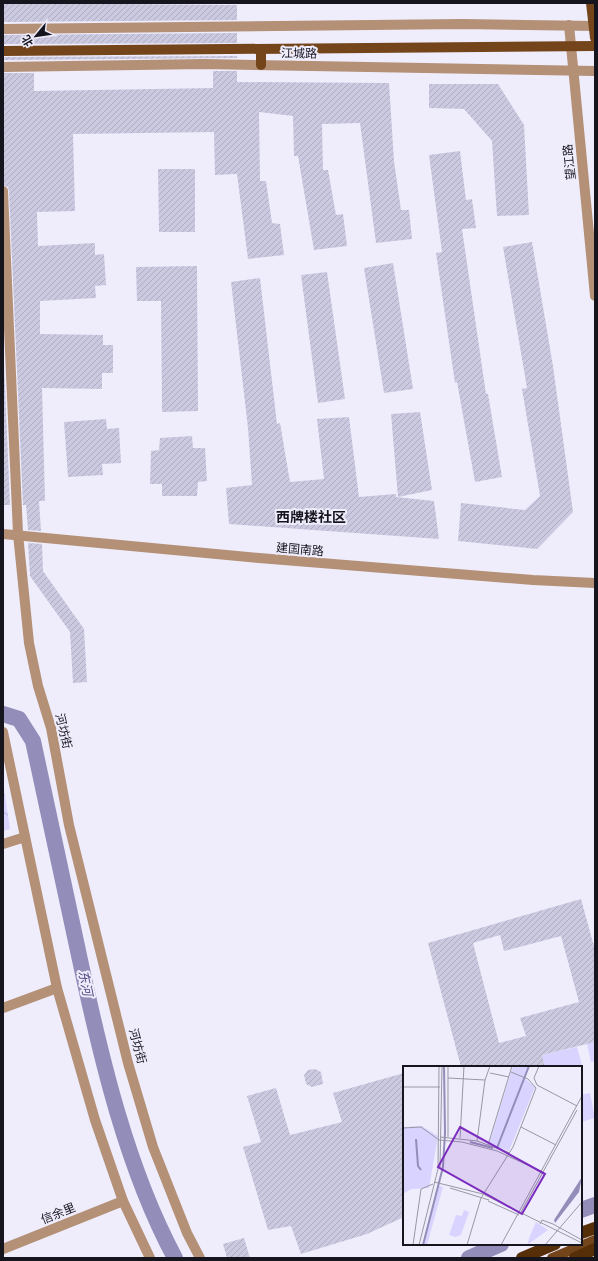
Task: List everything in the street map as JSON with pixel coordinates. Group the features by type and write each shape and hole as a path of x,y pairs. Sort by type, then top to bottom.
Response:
{"highway":[{"path":"582,1233 595,1228"},
{"path":"522,1258 553,1245"},
{"path":"575,1258 595,1249"}],"main road":[{"path":"591,3 595,38"},
{"name":"江城路","path":"3,51 571,45 595,46"},
{"path":"261,49 261,65"},
{"path":"552,1258 595,1240"}],"street":[{"path":"3,29 463,24 595,26"},
{"name":"望江路","path":"569,25 595,296"},
{"name":"江城路","path":"3,67 198,64 573,72 595,71"},
{"name":"河坊街","path":"3,191 18,534 29,643 35,672 51,728 69,825 128,1062 153,1147 188,1234 200,1258"},
{"name":"建国南路","path":"3,534 18,534 259,558 533,580 595,583"},
{"path":"3,732 57,988 95,1120 123,1201 150,1258"},
{"path":"3,844 25,837"},
{"path":"3,1008 57,988"},
{"name":"信余里","path":"3,1248 123,1201"}],"green space":[{"path":"3,782 10,829 3,831"},
{"path":"595,1042 595,1061 591,1062 587,1044"},
{"path":"577,1047 582,1065 545,1066 542,1055"},
{"path":"590,1093 595,1118 582,1122 582,1095"}],"building":[{"path":"3,3 237,5 237,20 3,22"},
{"path":"237,33 237,43 3,44 3,35"},
{"path":"237,56 237,58 3,60 3,57"},
{"path":"213,71 237,71 237,82 389,83 394,161 401,210 409,210 412,239 376,243 360,123 322,124 323,170 328,170 336,215 343,214 347,246 314,250 298,156 294,156 293,116 259,112 260,181 266,181 272,223 280,224 284,255 248,259 237,174 215,175 214,132 73,134 75,211 37,212 38,246 95,243 95,255 104,254 106,285 95,286 96,298 40,301 40,334 103,335 103,345 113,345 113,373 102,373 102,389 42,388 45,501 39,501 41,531 28,530 26,505 23,505 9,191 8,187 3,185 3,73 34,73 34,91 213,88"},
{"path":"429,84 498,84 524,125 529,215 497,216 492,141 464,109 429,108"},
{"path":"460,151 466,200 472,199 476,228 462,229 486,394 488,394 502,477 475,482 457,382 455,383 436,253 442,252 429,155"},
{"path":"158,169 195,169 195,232 159,232"},
{"path":"532,242 553,366 573,512 537,549 458,541 461,503 525,510 540,496 522,389 527,388 503,247"},
{"path":"393,263 413,389 384,393 364,268"},
{"path":"197,266 198,411 162,412 161,301 137,301 136,267"},
{"path":"327,272 345,399 318,403 301,275"},
{"path":"260,278 277,424 280,423 290,482 324,479 317,419 349,417 359,497 396,494 396,497 434,501 439,539 229,524 226,488 252,485 248,428 231,282"},
{"path":"3,340 10,505 3,505"},
{"path":"420,412 432,490 398,497 391,414"},
{"path":"106,419 107,429 119,428 121,463 102,464 103,475 68,477 64,422"},
{"path":"192,436 193,448 205,448 207,481 198,482 197,496 162,496 162,484 150,484 151,451 159,450 160,438"},
{"path":"28,543 42,544 43,571 84,629 87,682 73,683 70,632 30,576"},
{"path":"581,899 595,950 595,1042 542,1055 545,1066 461,1066 428,943","holes":["500,935 504,951 561,936 579,1002 520,1018 526,1036 499,1043 473,943"]},
{"path":"315,1069 321,1072 323,1084 312,1087 306,1084 304,1075 308,1070"},
{"path":"403,1073 403,1217 367,1234 301,1254 291,1226 268,1230 243,1147 261,1142 247,1096 276,1088 290,1135 342,1122 333,1093"},
{"path":"244,1238 250,1258 227,1258 223,1244"}],"waterway":[{"name":"东河","path":"3,714 19,719 33,741 88,997 117,1112 143,1188 158,1224 175,1258"},
{"path":"582,1210 595,1205"},
{"path":"469,1258 499,1245"}],"district":[{"name":"西牌楼社区","path":"311,517"}]}
